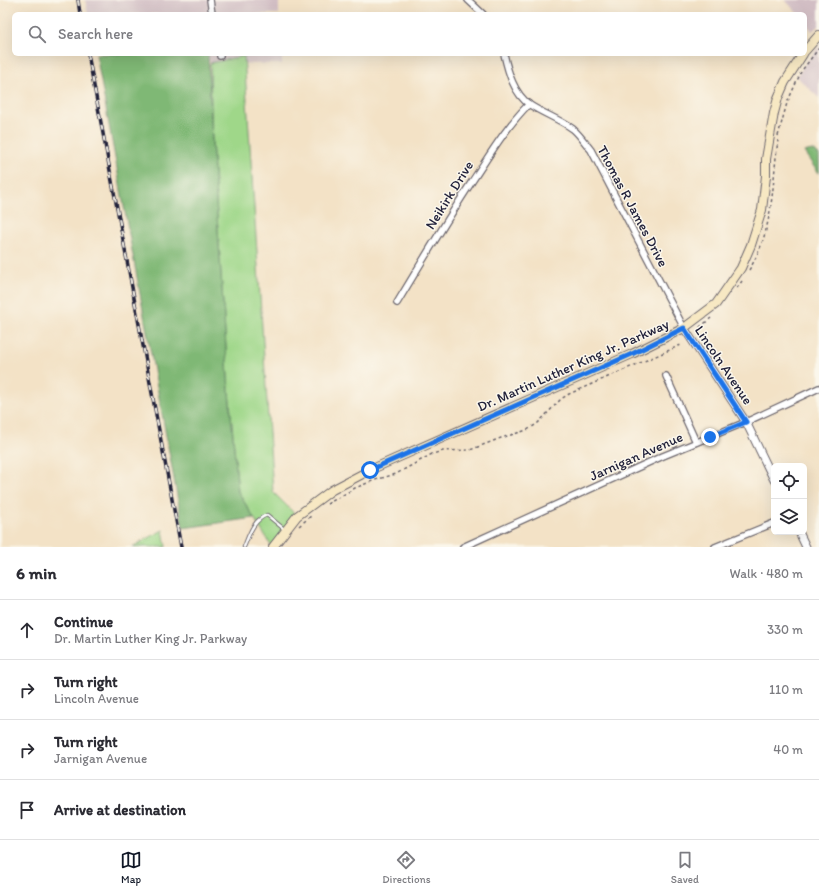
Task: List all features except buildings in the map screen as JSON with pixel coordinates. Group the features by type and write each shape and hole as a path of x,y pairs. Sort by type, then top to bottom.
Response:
{"main road":[{"path":"807,49 819,35"},
{"name":"Dr. Martin Luther King Jr. Parkway","path":"273,547 297,516 332,490 370,470 632,354 684,328 716,304 740,268 751,245 762,210 767,151 778,98 785,82 802,56"}],"street":[{"path":"210,0 212,12"},
{"path":"468,0 481,12"},
{"name":"Thomas R James Drive","path":"505,56 511,79 519,93 529,104 558,119 574,131 591,150 684,328"},
{"name":"Neikirk Drive","path":"397,303 444,224 488,156 516,117 529,104"},
{"name":"Lincoln Avenue","path":"684,328 746,422 771,474"},
{"path":"666,376 696,442"},
{"name":"Jarnigan Avenue","path":"464,547 819,388"},
{"path":"715,547 771,524"},
{"path":"800,535 806,547"}],"lane":[{"path":"244,547 254,525 261,517 267,515 285,530"}],"path":[{"path":"325,505 371,481 400,472 432,454 443,451 470,450 527,430 537,424 561,399 569,394 682,345"},
{"path":"297,528 315,512"}],"shaded area":[{"path":"85,0 279,0 279,12 88,12"},
{"path":"785,0 819,0 819,26 812,31 807,25 807,12 796,12"},
{"path":"819,46 819,98 797,77 804,65"},
{"path":"208,56 282,56 282,64 210,63"}],"green space":[{"path":"96,56 208,56 212,141 229,392 238,492 254,518 183,528"},
{"path":"244,56 273,492 297,516 272,547 238,492 229,392 212,141 210,63"},
{"path":"812,150 819,155 819,174 804,152"},
{"path":"163,530 166,547 132,547"}],"railway":[{"path":"78,0 80,12"},
{"path":"88,56 181,547"}],"route":[{"path":"370,470 632,354 684,328 746,422 710,437"}]}
